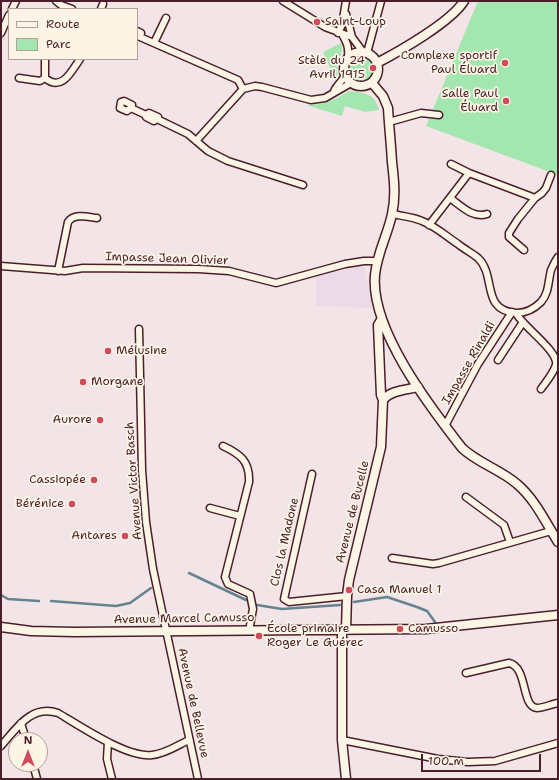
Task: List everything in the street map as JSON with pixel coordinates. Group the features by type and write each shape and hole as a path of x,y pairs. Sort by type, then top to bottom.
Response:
{"street":[{"path":"283,1 325,27 340,34 352,37"},
{"path":"340,34 346,1"},
{"path":"365,53 381,1"},
{"path":"377,63 412,44 454,14 464,1"},
{"path":"59,5 69,8"},
{"path":"340,34 349,48 348,57 344,66 345,76 351,83 362,86 372,82 378,74 377,63 375,59 365,53 352,37 345,11"},
{"path":"1,32 8,17"},
{"path":"154,43 166,18"},
{"path":"139,38 154,43 238,80 243,89"},
{"path":"348,57 357,52 365,53"},
{"path":"45,60 45,78 50,83 56,84 62,82 67,77 79,60"},
{"path":"334,92 335,88 345,76"},
{"path":"19,78 40,81 45,78"},
{"path":"372,82 386,102 394,186 392,214 377,261 374,276 376,297 381,320 418,387 462,448 471,456 517,484 528,494 558,542"},
{"path":"196,140 243,89 255,86 262,87 311,100 325,98 351,83"},
{"path":"131,108 146,115 149,113 156,115 158,117 157,119 188,134 208,151 228,161 303,185"},
{"path":"389,122 421,113 439,115"},
{"path":"451,164 469,173 535,198"},
{"path":"430,225 469,173"},
{"path":"524,250 508,236 518,219 535,198 546,188 551,175"},
{"path":"450,198 473,214 483,216 487,214"},
{"path":"392,214 412,218 430,225 478,258 486,270 491,297 494,303 500,308 514,312 529,311 541,302 548,288 551,270 558,257"},
{"path":"58,271 68,222 70,219 79,216 97,218"},
{"name":"Impasse Jean Olivier","path":"1,266 58,271 83,268 198,269 229,271 276,283 345,264 364,261 377,261"},
{"path":"514,312 557,357 557,366 541,389"},
{"name":"Impasse Rinaldi","path":"445,426 478,364 514,312"},
{"name":"Avenue de Bucelle","path":"346,779 342,740 344,630 349,580 381,447 383,400 381,395 378,325 381,320"},
{"path":"498,360 523,322"},
{"name":"Avenue Victor Basch","path":"139,329 142,470 146,522 153,569 166,631"},
{"path":"383,400 386,396 395,392 418,387"},
{"path":"223,446 236,452 246,461 250,474 250,482 225,577 228,584 250,594 253,609 249,630"},
{"name":"Clos la Madone","path":"312,474 284,599 289,602 347,596"},
{"path":"466,497 504,525 510,542"},
{"path":"210,508 240,516"},
{"path":"392,558 433,564 439,563 551,531"},
{"name":"Avenue Marcel Camusso","path":"1,627 74,632 447,628 558,614"},
{"name":"Avenue de Bellevue","path":"166,631 198,779"},
{"path":"466,673 509,663 513,664 519,670 528,700 533,707 538,708 558,703"},
{"path":"1,746 27,717 36,712 52,711 108,742 131,752 152,755 160,754 189,740"},
{"path":"21,723 24,732"},
{"path":"342,740 438,759 468,762 495,761 558,743"},
{"path":"108,742 107,759 112,779"}],"shaded area":[{"path":"362,265 365,269 372,308 316,306 316,274 338,268"}],"green space":[{"name":"Complexe sportif Paul Éluard","path":"478,1 558,1 558,175 426,126"},
{"path":"341,43 342,52 337,66 338,76 336,81 323,52"},
{"path":"361,57 370,60 373,69 370,78 361,81 352,78 349,69 352,60"},
{"path":"349,91 364,93 372,97 375,100 379,110 365,112 345,106 342,116 306,105 328,102"}],"waterway":[{"path":"189,573 246,600"},
{"path":"51,601 116,606 130,603 151,588"},
{"path":"1,595 8,599 39,601"},
{"path":"354,602 387,597 427,611 435,622"},
{"path":"257,605 282,609 340,605"}],"place":[{"name":"Saint-Loup","path":"317,22"},
{"name":"Complexe sportif Paul Éluard","path":"505,63"},
{"name":"Stèle du 24 Avril 1915","path":"373,68"},
{"name":"Salle Paul Éluard","path":"506,101"},
{"name":"Mélusine","path":"108,351"},
{"name":"Morgane","path":"83,382"},
{"name":"Aurore","path":"100,420"},
{"name":"Cassiopée","path":"94,480"},
{"name":"Bérénice","path":"72,504"},
{"name":"Antares","path":"125,536"},
{"name":"Casa Manuel 1","path":"349,590"},
{"name":"Camusso","path":"400,629"},
{"name":"École primaire Roger Le Guérec","path":"259,636"}]}
